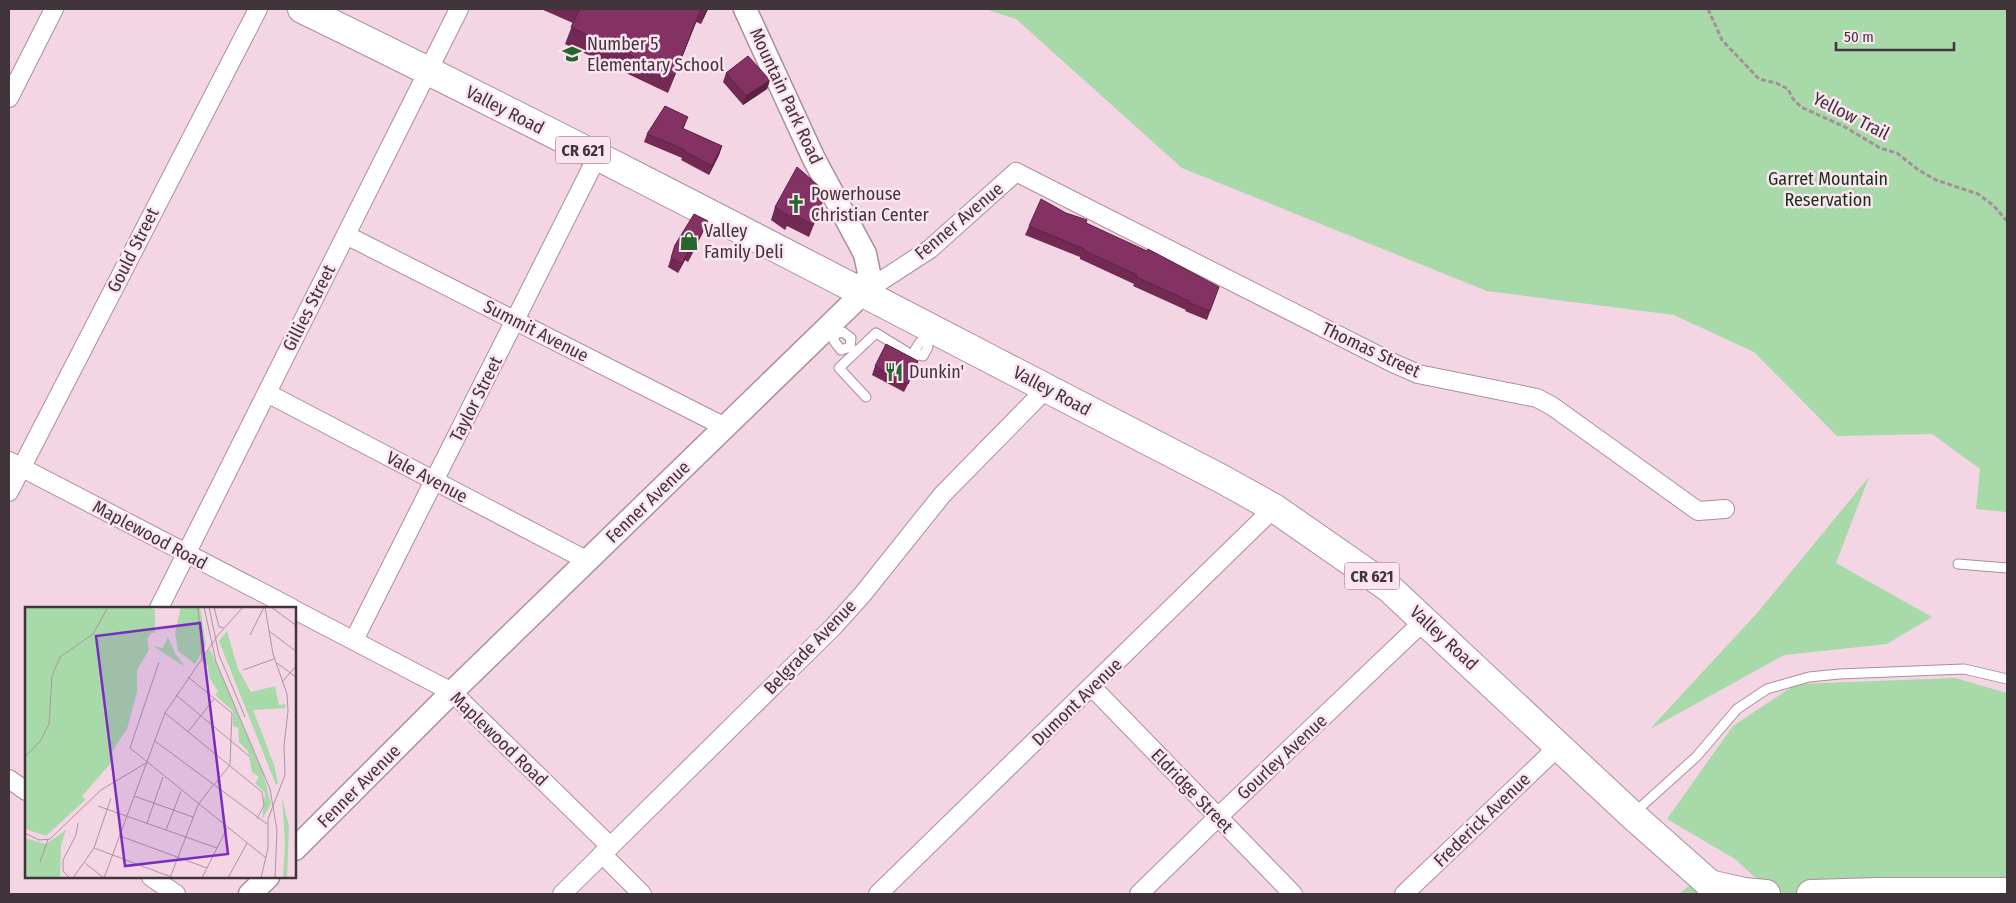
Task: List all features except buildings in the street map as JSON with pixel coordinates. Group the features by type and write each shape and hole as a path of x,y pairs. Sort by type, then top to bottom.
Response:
{"main road":[{"name":"Valley Road","path":"302,9 428,70 597,158 864,292 929,335 1046,389 1220,478 1274,508 1390,588 1560,745 1632,815 1715,889"},
{"path":"1715,889 1766,894"},
{"path":"1811,894 2007,892"}],"street":[{"path":"9,98 54,9"},
{"name":"Gould Street","path":"9,492 15,464 258,9"},
{"name":"Gillies Street","path":"160,607 459,9"},
{"name":"Mountain Park Road","path":"745,9 810,151 865,254 869,273 864,292"},
{"name":"Taylor Street","path":"354,640 597,158"},
{"name":"Fenner Avenue","path":"296,848 452,692 725,427 832,331 864,292 930,248 1016,172"},
{"name":"Thomas Street","path":"1016,172 1410,371 1537,398 1552,406 1698,511 1725,509"},
{"name":"Summit Avenue","path":"346,234 725,427"},
{"name":"Belgrade Avenue","path":"562,894 834,626 862,595 942,495 1046,389"},
{"name":"Vale Avenue","path":"267,393 588,561"},
{"name":"Maplewood Road","path":"15,464 290,607"},
{"name":"Dumont Avenue","path":"878,894 1274,508"},
{"name":"Maplewood Road","path":"296,611 452,692 606,850 642,894"},
{"name":"Gourley Avenue","path":"1139,894 1425,620"},
{"name":"Eldridge Street","path":"1092,687 1293,894"},
{"name":"Frederick Avenue","path":"1404,894 1560,745"},
{"path":"9,780 25,791"},
{"path":"152,878 176,894"},
{"path":"250,894 267,878"}],"lane":[{"path":"832,331 834,341 841,350 852,350"},
{"path":"866,397 839,368 852,350 876,333 915,357 917,354 923,356 928,347 929,335"},
{"path":"1958,564 2007,568"},
{"path":"1632,815 1697,756 1737,709 1767,689 1809,677 1925,670 1964,669 2007,679"}],"path":[{"name":"Yellow Trail","path":"1708,9 1722,40 1759,79 1776,83 1788,89 1793,99 1801,107 1845,127 1880,148 1897,153 1917,169 1936,180 1978,194 1993,205 2007,221"}],"green space":[{"name":"Garret Mountain Reservation","path":"985,9 2007,9 2007,512 1976,509 1980,469 1932,434 1837,436 1754,352 1674,315 1487,291 1182,168 1016,19"},
{"path":"1869,477 1836,563 1932,617 1887,644 1784,655 1650,729 1758,612"},
{"path":"1955,678 2007,693 2007,894 1773,894 1735,859 1667,819 1733,726 1796,684"},
{"path":"1699,878 1719,894 1679,894"}],"place":[{"name":"Number 5 Elementary School","path":"572,54"},
{"name":"Powerhouse Christian Center","path":"796,204"},
{"name":"Valley Family Deli","path":"689,241"},
{"name":"Dunkin'","path":"894,372"}]}
